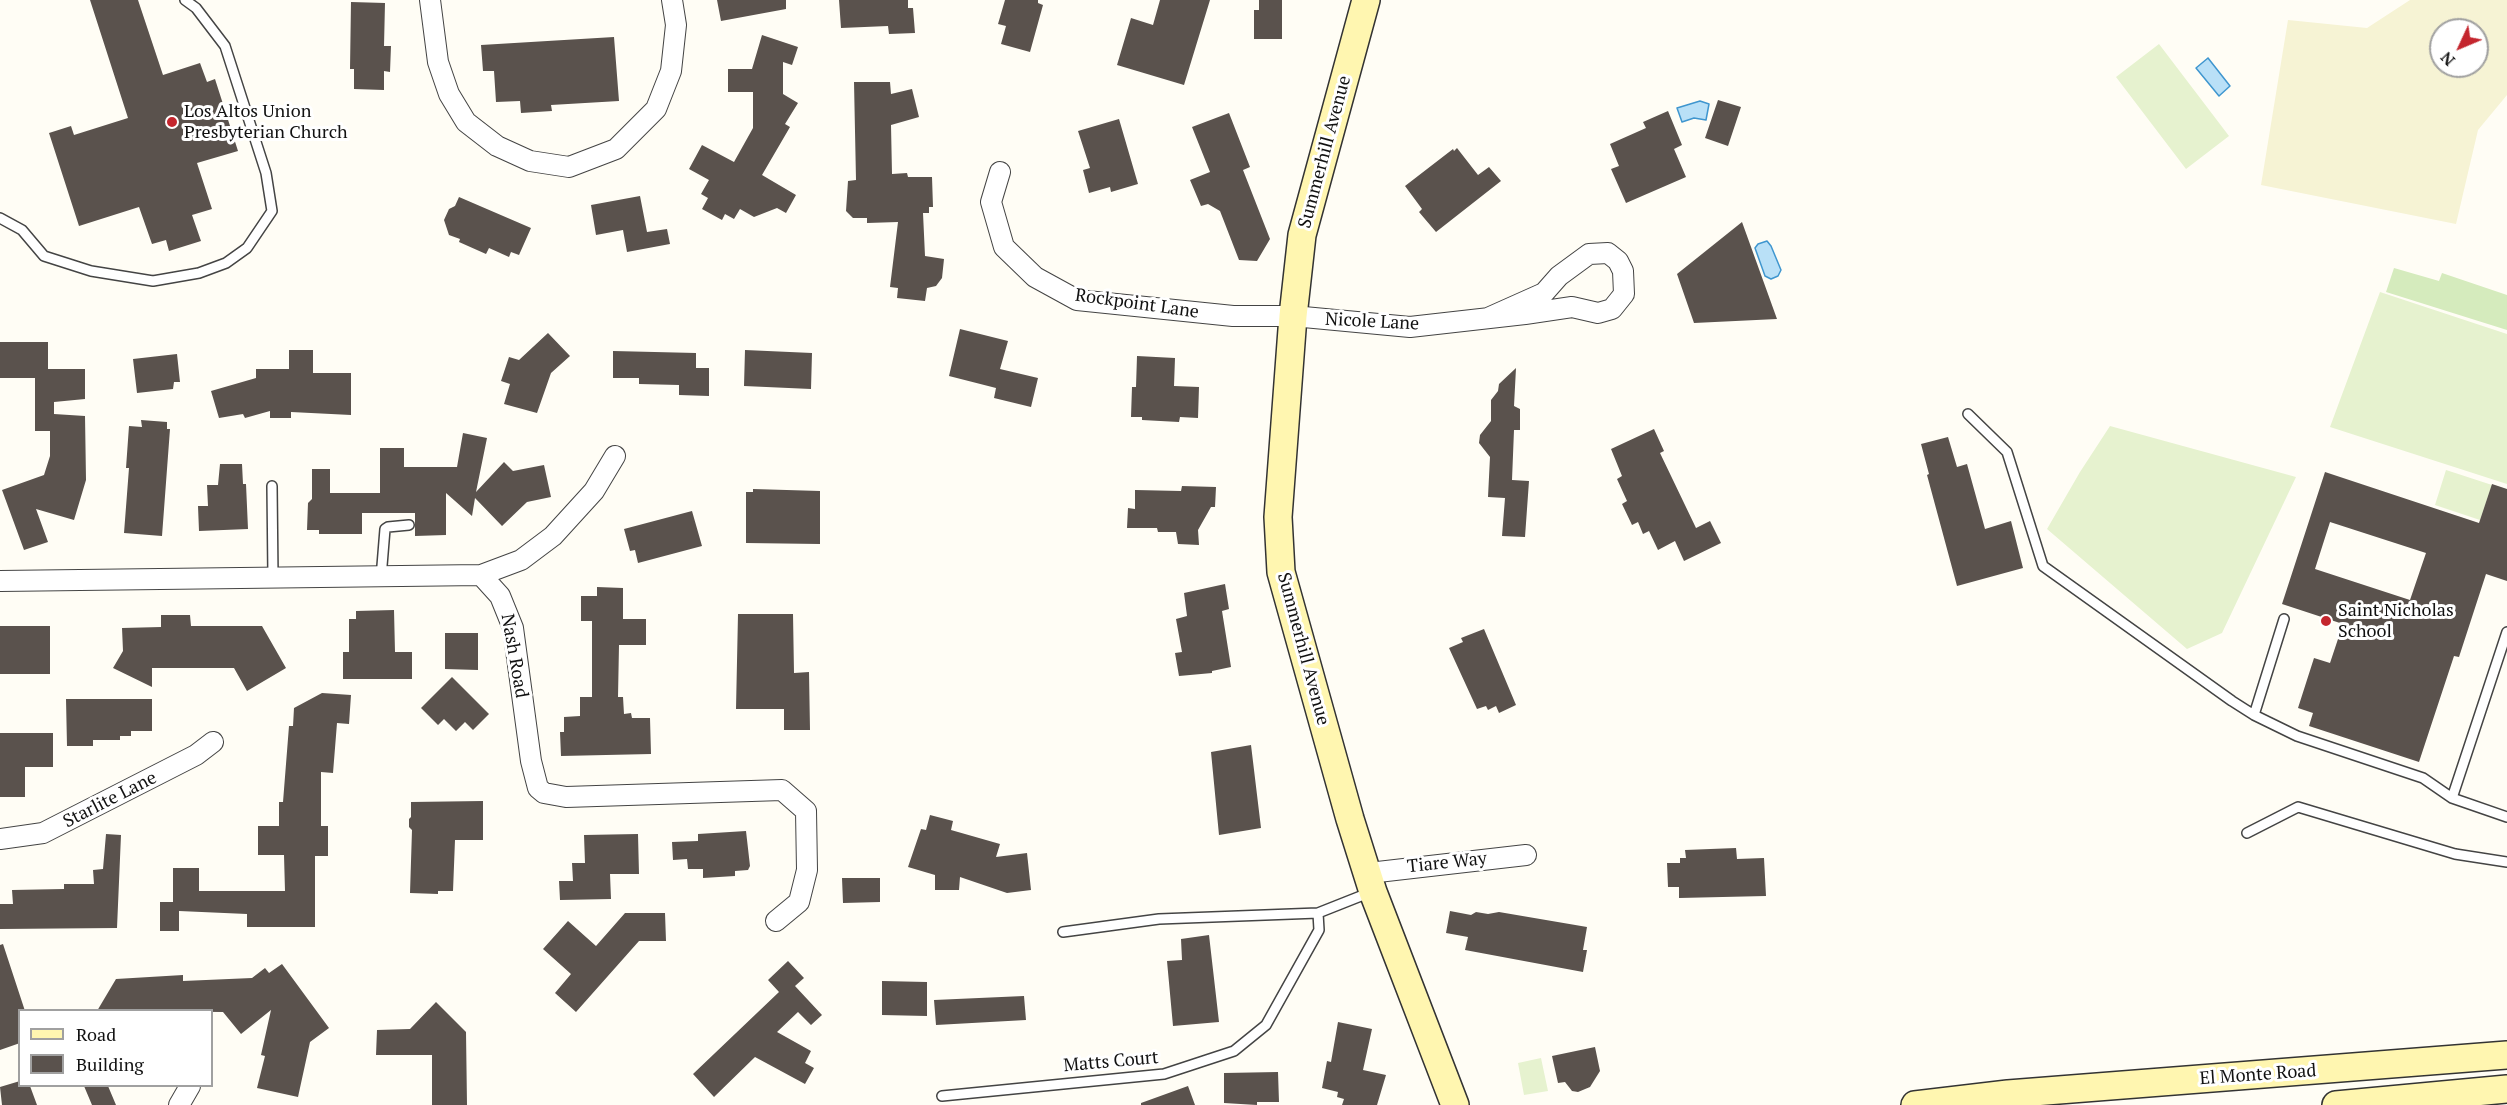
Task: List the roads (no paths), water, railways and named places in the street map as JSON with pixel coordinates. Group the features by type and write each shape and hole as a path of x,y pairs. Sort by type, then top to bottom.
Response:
{"street":[{"path":"430,0 438,62 449,94 466,122 497,146 530,160 569,167 616,148 656,109 671,72 676,25 672,0"},
{"name":"Summerhill Avenue","path":"1366,0 1302,235 1293,316 1278,517 1281,572 1350,819 1371,882 1455,1105"},
{"name":"Rockpoint Lane","path":"1000,172 992,202 1004,248 1035,278 1077,300 1233,316 1293,316"},
{"name":"Nicole Lane","path":"1293,316 1410,327 1488,318 1572,308 1598,313 1612,309 1624,294 1623,271 1618,261 1608,253 1589,254 1559,276 1544,293 1488,318"},
{"path":"0,581 481,576 520,560 553,536 594,491 615,456"},
{"name":"Nash Road","path":"481,576 500,596 513,628 531,761 538,788 544,793 566,797 782,790 806,811 807,870 799,902 776,921"},
{"name":"Starlite Lane","path":"0,839 43,833 196,755 213,742"},
{"name":"Tiare Way","path":"1371,882 1526,855"},
{"name":"El Monte Road","path":"1915,1105 2008,1094 2507,1055"},
{"path":"179,1105 189,1087"},
{"path":"2336,1105 2507,1089"}],"lane":[{"path":"0,218 22,230 44,256 91,271 153,281 199,273 226,263 247,248 272,211 266,173 225,45 196,8 185,0"},
{"path":"1968,414 2007,452 2043,566 2254,715 2297,736 2423,778 2452,798 2507,818"},
{"path":"272,486 273,578"},
{"path":"381,578 385,529 409,525"},
{"path":"2254,715 2284,619"},
{"path":"2452,798 2507,632"},
{"path":"2247,833 2298,807 2455,854 2507,862"},
{"path":"1063,932 1159,919 1318,913 1371,882"},
{"name":"Matts Court","path":"942,1096 1164,1074 1234,1051 1266,1025 1319,930 1318,913"}],"water":[{"path":"2208,58 2230,86 2219,96 2196,68"},
{"path":"1700,101 1709,104 1706,120 1694,118 1682,122 1677,108"},
{"path":"1767,241 1781,270 1778,276 1771,279 1765,276 1755,248 1758,244"}],"place":[{"name":"Los Altos Union Presbyterian Church","path":"172,122"},
{"name":"Saint Nicholas School","path":"2326,621"}]}
